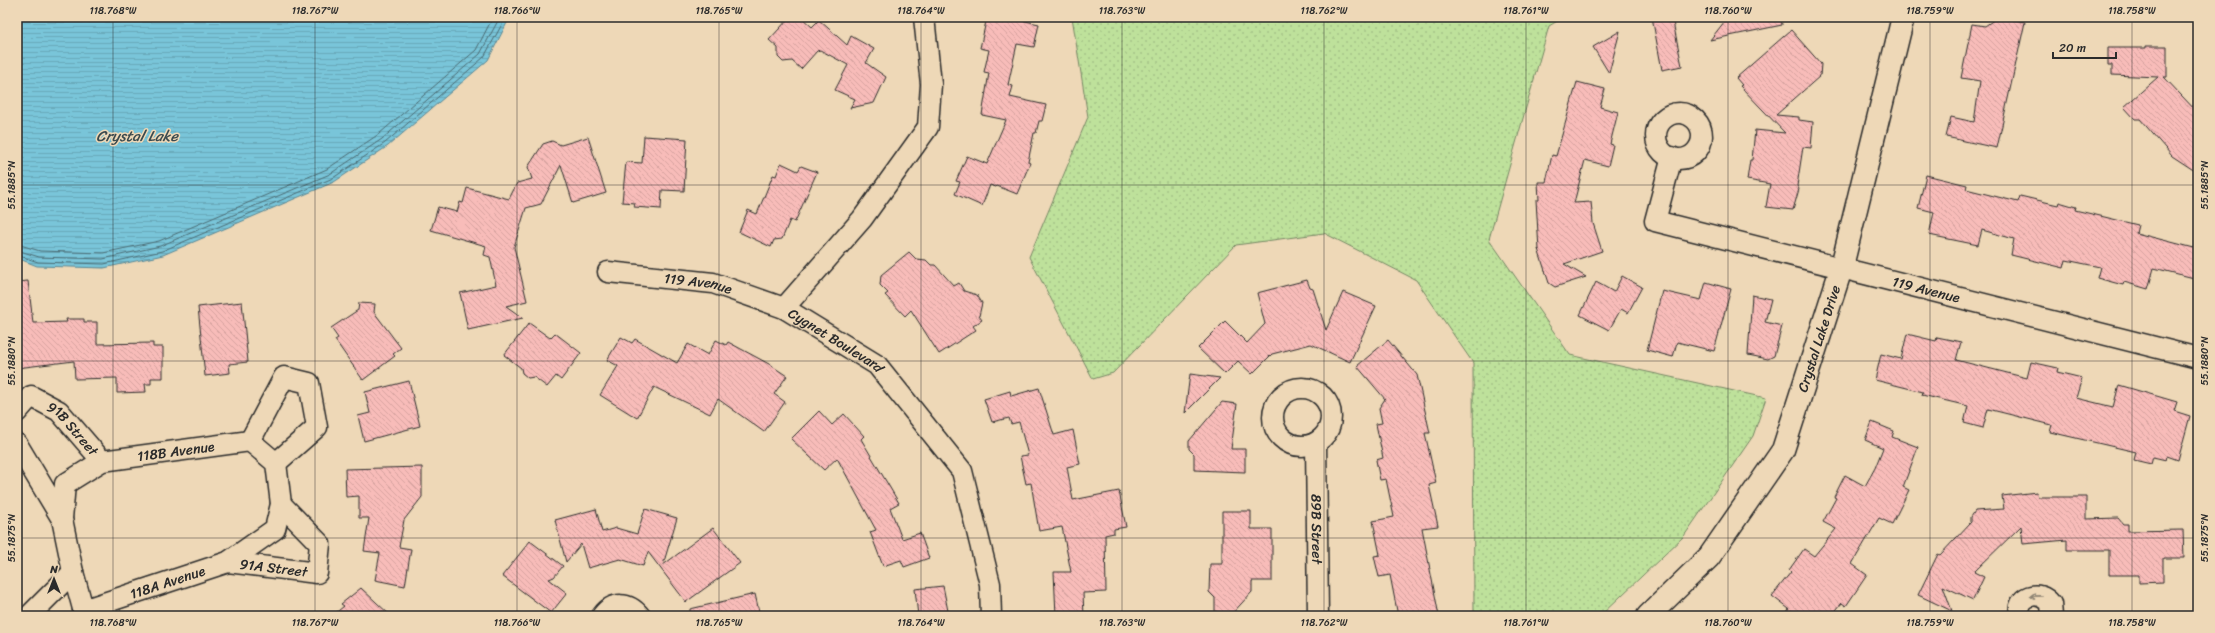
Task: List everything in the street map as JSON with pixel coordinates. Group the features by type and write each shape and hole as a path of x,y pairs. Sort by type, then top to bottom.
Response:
{"street":[{"name":"Cygnet Boulevard","path":"924,17 932,84 928,128 862,218 784,308 876,365 962,471 990,584 991,616"},
{"name":"Crystal Lake Drive","path":"1648,616 1709,557 1783,450 1842,266 1903,17"},
{"name":"119 Avenue","path":"1672,158 1656,221 1842,266 2198,358"},
{"name":"119 Avenue","path":"608,272 713,283 784,308"},
{"path":"284,377 309,383 317,427 276,463 250,441 284,377"},
{"name":"91B Street","path":"17,412 31,396 60,411 102,461 64,484 62,519 73,572 84,613"},
{"name":"118B Avenue","path":"102,461 250,441"},
{"name":"89B Street","path":"1316,443 1318,616"},
{"name":"91B Street","path":"17,444 62,519"},
{"name":"91A Street","path":"228,562 275,529 281,504 276,463"},
{"name":"91A Street","path":"228,562 317,573 320,544 281,504"},
{"name":"118A Avenue","path":"84,613 228,562"},
{"path":"29,616 73,572"},
{"path":"2020,616 2020,607 2022,602 2031,595 2037,594 2043,596 2051,604 2053,616"},
{"path":"602,616 610,607 623,605 634,608 640,616"}],"green space":[{"path":"1072,17 1564,17 1549,26 1489,239 1570,355 1766,398 1753,436 1684,536 1600,616 1474,616 1473,363 1416,280 1324,233 1236,245 1113,373 1093,379 1029,257 1088,117"}],"water":[{"name":"Crystal Lake","path":"17,17 510,17 488,60 388,146 334,182 163,255 104,268 37,266 17,258"}],"building":[{"path":"790,17 801,17 812,27 819,20 847,45 851,36 874,49 866,63 886,77 874,103 850,108 855,99 835,90 848,65 820,50 817,51 801,69 792,61 783,62 778,57 778,48 769,40"},
{"path":"987,17 1007,17 1039,24 1034,47 1017,44 1008,85 1013,86 1010,97 1046,105 1042,121 1039,121 1036,133 1034,133 1028,162 1030,163 1017,194 997,186 990,185 982,206 955,194 960,182 956,181 967,156 987,164 1006,120 982,115 989,73 984,72 989,50 980,48"},
{"path":"1652,17 1672,17 1682,66 1662,70"},
{"path":"1728,17 1781,17 1782,25 1710,40"},
{"path":"1998,17 2025,22 1997,148 1946,137 1951,117 1974,122 1980,81 1961,78 1972,24 1985,26"},
{"path":"1791,30 1821,64 1820,76 1776,115 1799,117 1799,120 1813,122 1811,148 1803,147 1797,186 1799,189 1793,210 1766,207 1770,184 1747,180 1750,160 1752,160 1755,130 1785,133 1740,86 1742,85 1736,78"},
{"path":"1620,31 1609,73 1593,47"},
{"path":"2146,46 2167,46 2167,77 2164,77 2198,113 2198,173 2172,156 2140,119 2135,119 2124,107 2158,77 2112,75 2112,65 2108,65 2108,48 2146,48"},
{"path":"1577,82 1605,89 1600,107 1618,112 1610,144 1613,145 1608,166 1585,160 1574,203 1591,202 1593,223 1602,251 1564,264 1586,277 1555,287 1549,283 1538,249 1539,250 1536,200 1539,200 1538,182 1546,182 1552,155 1556,156"},
{"path":"644,136 687,139 684,191 662,190 661,209 634,207 635,203 622,202 626,162 642,163"},
{"path":"588,137 606,193 573,203 561,165 541,204 526,208 514,247 527,301 506,306 523,318 468,330 460,293 496,285 490,257 484,255 486,246 431,230 438,207 457,212 460,202 463,203 467,188 509,199 517,183 532,179 528,167 543,144 552,141 561,145"},
{"path":"781,163 798,171 801,166 817,172 795,222 790,220 782,239 774,240 771,247 739,232 748,210 757,214 773,175 776,176"},
{"path":"1926,175 1967,185 1966,189 2018,202 2020,196 2058,205 2059,202 2076,207 2075,210 2138,225 2136,233 2198,249 2198,279 2154,268 2148,289 2124,282 2123,285 2097,278 2100,267 2066,260 2064,268 2011,255 2014,239 1982,230 1978,245 1929,235 1934,212 1918,208"},
{"path":"909,252 916,259 926,260 931,265 935,265 954,286 959,283 964,291 977,295 982,303 979,316 982,320 973,326 976,330 939,354 911,310 905,316 885,295 888,293 880,285 881,275"},
{"path":"1622,276 1642,287 1628,313 1621,309 1609,330 1580,315 1596,282 1614,292"},
{"path":"1307,280 1310,288 1313,289 1326,330 1343,292 1376,306 1350,362 1311,344 1272,354 1252,374 1238,361 1225,374 1198,348 1225,321 1247,343 1265,324 1257,293"},
{"path":"28,281 33,323 67,322 66,319 84,319 84,322 97,322 97,344 153,343 153,347 163,347 163,378 151,378 151,384 145,384 146,392 117,393 117,378 75,379 74,361 17,368 17,282"},
{"path":"1706,282 1731,289 1714,351 1677,342 1673,357 1647,350 1662,291 1701,300"},
{"path":"1752,295 1771,299 1765,322 1782,326 1774,356 1768,359 1748,355"},
{"path":"242,302 248,362 229,364 230,373 205,376 198,307"},
{"path":"359,303 375,304 374,312 401,348 393,354 395,356 363,380 335,340 338,338 331,328 358,310"},
{"path":"529,323 550,338 555,333 581,353 561,380 556,376 547,387 534,377 528,378 522,373 521,368 504,355"},
{"path":"1907,334 1936,341 1937,337 1961,342 1956,360 2027,378 2031,362 2058,368 2057,372 2082,378 2076,398 2113,407 2119,385 2177,402 2174,411 2190,416 2178,460 2167,456 2166,460 2153,457 2151,464 2134,460 2136,452 2050,432 2052,425 1988,409 1983,428 1964,423 1968,406 1922,395 1923,392 1875,380 1881,354 1901,359"},
{"path":"621,337 632,343 635,339 677,363 688,344 708,355 716,340 726,345 728,342 769,364 787,376 774,394 785,402 764,432 718,399 710,414 654,387 637,418 600,395 618,366 607,360"},
{"path":"1388,340 1417,375 1430,433 1425,433 1436,483 1429,485 1438,526 1422,528 1439,616 1398,616 1390,575 1379,577 1374,556 1380,555 1373,521 1394,517 1386,479 1380,480 1376,460 1383,458 1376,424 1382,423 1379,408 1385,399 1357,366"},
{"path":"1190,374 1220,378 1185,413"},
{"path":"409,381 420,426 364,441 358,416 370,413 365,392"},
{"path":"1039,388 1054,435 1073,430 1080,464 1067,467 1073,500 1119,491 1126,527 1114,529 1114,533 1105,535 1106,592 1083,593 1084,616 1056,616 1054,572 1071,572 1062,527 1039,531 1031,483 1026,484 1020,456 1028,455 1019,422 1011,424 1009,418 992,422 984,399 1010,391 1011,396"},
{"path":"1222,402 1237,404 1231,449 1245,449 1245,472 1194,470 1194,454 1189,449 1189,441"},
{"path":"819,411 832,425 844,414 864,436 861,439 899,503 890,508 902,539 920,533 929,558 904,567 901,560 883,566 870,532 876,530 837,458 824,470 791,439"},
{"path":"1872,422 1894,431 1892,437 1918,447 1903,487 1909,490 1892,524 1879,518 1852,564 1867,575 1846,606 1842,603 1831,616 1784,616 1789,609 1772,596 1791,572 1789,570 1804,549 1814,556 1836,529 1823,522 1836,498 1834,497 1845,475 1865,486 1875,468 1883,448 1865,440"},
{"path":"422,467 422,497 404,520 399,547 411,549 405,586 375,580 380,553 364,551 369,518 359,518 359,496 346,497 345,469"},
{"path":"2037,492 2038,497 2086,497 2086,519 2118,518 2123,524 2128,524 2128,531 2183,530 2184,558 2163,558 2163,582 2139,583 2139,575 2109,575 2109,550 2067,550 2067,540 2023,544 2021,526 1974,572 1984,577 1973,600 1943,586 1952,611 1918,595 1938,554 1940,555 1971,522 1971,517 1975,511 2004,509 2002,496"},
{"path":"596,509 602,532 616,528 637,534 645,509 677,518 663,565 713,528 740,563 686,602 648,552 643,566 620,559 588,568 581,544 566,562 555,520"},
{"path":"1222,511 1251,511 1251,529 1272,529 1272,581 1252,581 1252,592 1230,616 1215,616 1215,598 1209,592 1210,564 1222,564"},
{"path":"530,541 563,566 554,577 549,579 567,593 551,613 502,576"},
{"path":"943,586 949,616 918,616 915,589"},
{"path":"361,588 391,616 332,616 344,606 341,604"},
{"path":"755,594 760,616 690,616 690,609"}]}
